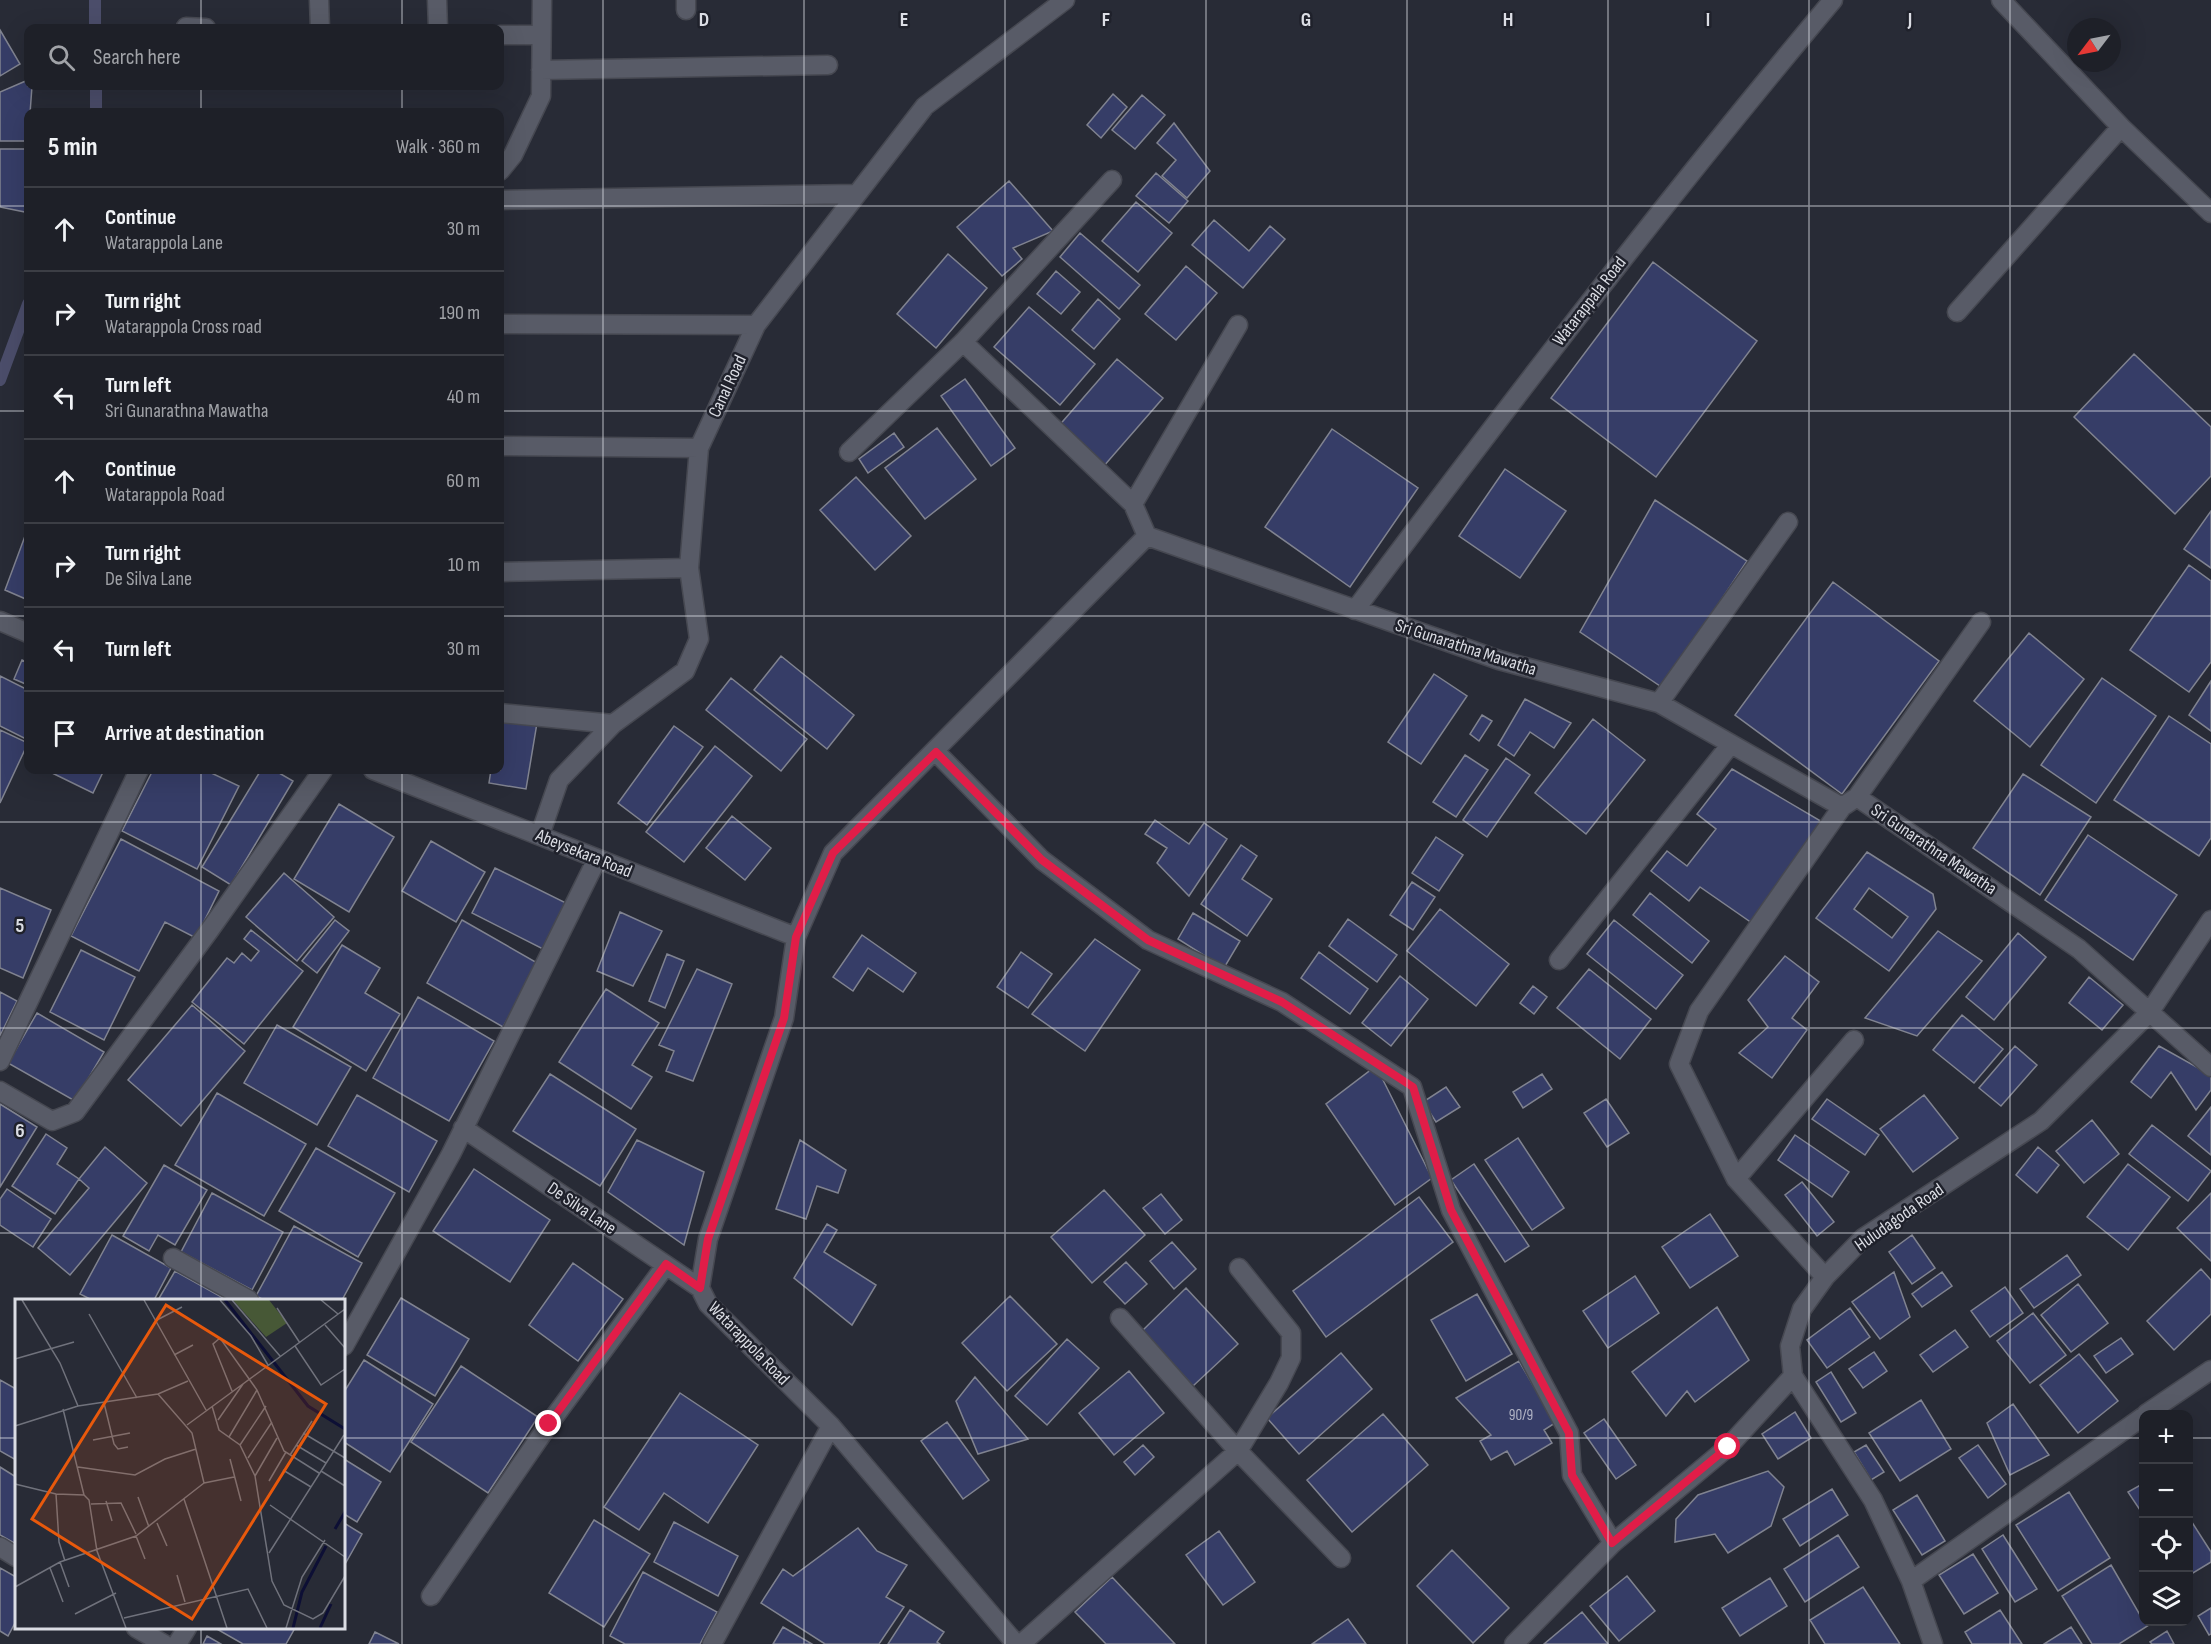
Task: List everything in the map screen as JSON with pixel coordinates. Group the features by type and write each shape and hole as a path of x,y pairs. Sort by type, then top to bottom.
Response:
{"street":[{"path":"319,0 320,24"},
{"path":"437,0 438,24"},
{"path":"504,166 513,155 541,96 542,0"},
{"name":"Canal Road","path":"540,835 559,780 613,724 685,671 699,639 689,568 699,448 756,325 925,106 1065,0"},
{"name":"Watarappala Road","path":"1355,610 1533,372 1707,150 1833,0"},
{"path":"2001,0 2121,127 2211,213"},
{"path":"504,35 541,35"},
{"path":"541,70 828,65"},
{"path":"1957,312 2121,127"},
{"path":"849,452 963,342 1112,180"},
{"path":"504,200 856,194"},
{"path":"504,324 756,325"},
{"path":"1133,504 1238,325"},
{"path":"796,937 833,853 936,752 1147,536 1133,504 963,342"},
{"path":"504,446 699,448"},
{"path":"1659,704 1788,522"},
{"name":"Sri Gunarathna Mawatha","path":"1147,536 1499,660 1659,704 1842,807 1857,797 2079,949 2211,1068"},
{"path":"504,572 689,568"},
{"path":"0,621 24,631"},
{"path":"1857,797 1981,622"},
{"path":"504,713 613,724"},
{"path":"1559,960 1731,744"},
{"path":"936,752 1042,860 1148,940 1282,1002 1413,1087 1451,1210 1569,1433 1572,1475 1612,1543"},
{"path":"0,1061 137,774"},
{"path":"0,1091 52,1121 75,1112 209,931 320,774"},
{"name":"Abeysekara Road","path":"383,774 796,937"},
{"path":"1825,1277 1736,1179 1679,1064 1699,1011 1842,807"},
{"path":"345,1344 463,1128 597,859"},
{"name":"Huludagoda Road","path":"1933,1644 1911,1581 1873,1500 1793,1376 1790,1346 1802,1309 1825,1277 1863,1238 2041,1121 2149,1013 2211,920"},
{"name":"Watarappola Road","path":"796,937 784,1018 708,1239 700,1288 708,1304 831,1426 1016,1644"},
{"path":"1736,1179 1854,1040"},
{"name":"De Silva Lane","path":"463,1128 700,1288"},
{"path":"173,1258 247,1299"},
{"path":"431,1596 549,1424 666,1264"},
{"path":"1021,1644 1238,1451 1292,1358 1291,1333 1239,1268"},
{"path":"1120,1318 1238,1451 1341,1558"},
{"path":"2152,1410 2211,1370"},
{"path":"1514,1644 1612,1543 1728,1447 1793,1376"},
{"path":"1911,1581 2139,1419"},
{"path":"712,1644 831,1426"},
{"path":"0,1547 15,1556"},
{"path":"138,1629 164,1644"},
{"path":"177,1644 186,1629"}],"building":[{"path":"0,30 20,64 0,76"},
{"path":"24,82 24,90 32,90 30,108 24,108 24,141 0,141 0,92"},
{"path":"1113,94 1127,107 1101,138 1087,125"},
{"path":"1142,95 1165,115 1135,149 1112,130"},
{"path":"1174,123 1210,171 1187,198 1162,176 1176,160 1157,143"},
{"path":"0,149 24,149 24,212 0,207"},
{"path":"1156,173 1188,201 1169,223 1136,196"},
{"path":"1009,181 1053,231 1013,248 1022,259 1002,276 957,227"},
{"path":"1136,202 1172,233 1138,272 1102,241"},
{"path":"1214,220 1249,251 1270,226 1285,239 1243,288 1192,245"},
{"path":"1080,233 1140,285 1119,309 1060,257"},
{"path":"948,254 987,288 936,348 897,314"},
{"path":"1653,262 1757,341 1656,477 1551,398"},
{"path":"1186,266 1217,293 1176,340 1145,314"},
{"path":"1056,271 1080,292 1061,314 1037,294"},
{"path":"1098,299 1120,319 1094,349 1072,330"},
{"path":"1029,307 1095,364 1060,405 994,347"},
{"path":"2134,354 2211,427 2211,476 2175,514 2074,417"},
{"path":"1117,359 1163,398 1103,467 1057,428"},
{"path":"965,379 1015,448 991,466 941,396"},
{"path":"937,428 976,479 925,519 885,468"},
{"path":"1332,429 1418,488 1350,587 1265,527"},
{"path":"894,433 904,447 868,473 859,459"},
{"path":"1505,469 1566,511 1520,578 1459,536"},
{"path":"856,477 911,536 875,570 820,510"},
{"path":"1655,500 1747,561 1663,688 1580,632"},
{"path":"2211,511 2211,568 2184,549"},
{"path":"24,539 24,598 5,590"},
{"path":"2189,565 2211,581 2211,662 2189,692 2130,650"},
{"path":"1833,582 1939,661 1842,794 1735,715"},
{"path":"2029,633 2084,679 2030,747 1974,701"},
{"path":"781,656 854,715 827,749 754,690"},
{"path":"22,660 24,661 24,683 14,679"},
{"path":"1434,674 1467,696 1421,764 1388,742"},
{"path":"0,676 24,688 24,738 0,726"},
{"path":"731,678 807,739 781,771 706,710"},
{"path":"2102,678 2156,716 2096,803 2041,765"},
{"path":"2211,681 2211,731 2189,715"},
{"path":"1525,699 1571,723 1554,748 1530,732 1514,756 1498,745"},
{"path":"1482,715 1492,721 1479,741 1470,734"},
{"path":"2169,716 2211,744 2211,838 2199,856 2114,800"},
{"path":"504,719 537,723 526,789 489,783 490,774 504,774"},
{"path":"1593,719 1645,760 1586,834 1535,793"},
{"path":"674,726 703,747 647,825 618,803"},
{"path":"0,730 24,741 24,752 0,803"},
{"path":"715,746 752,776 684,862 646,832"},
{"path":"1465,755 1488,770 1456,817 1433,802"},
{"path":"1506,758 1530,775 1487,837 1463,820"},
{"path":"1732,769 1824,823 1752,923 1700,887 1689,901 1651,871 1667,851 1687,866 1716,829 1697,814"},
{"path":"54,774 102,774 93,793"},
{"path":"151,774 214,774 239,786 197,869 122,831"},
{"path":"259,774 281,774 293,781 231,885 202,867"},
{"path":"2023,774 2091,817 2040,895 1973,848"},
{"path":"339,804 394,837 349,912 294,879"},
{"path":"732,816 771,848 745,880 706,848"},
{"path":"1155,820 1189,844 1204,823 1227,839 1189,896 1157,863 1167,848 1145,834"},
{"path":"2088,835 2177,895 2133,960 2045,900"},
{"path":"1436,837 1463,855 1439,891 1412,873"},
{"path":"121,839 219,891 196,938 165,922 139,971 71,936"},
{"path":"431,841 485,872 456,922 402,891"},
{"path":"1241,845 1257,856 1242,879 1272,899 1247,936 1201,904"},
{"path":"1867,852 1933,894 1936,909 1889,971 1816,918","holes":["1869,888 1908,917 1892,938 1854,909"]},
{"path":"495,868 566,903 543,949 472,913"},
{"path":"284,873 334,917 297,961 246,917"},
{"path":"1412,882 1435,897 1413,930 1390,915"},
{"path":"0,888 51,910 23,978 0,968"},
{"path":"1650,893 1709,941 1692,963 1633,915"},
{"path":"1440,909 1509,964 1476,1006 1407,951"},
{"path":"620,912 662,931 633,986 597,971"},
{"path":"1193,913 1240,941 1224,968 1178,939"},
{"path":"1348,919 1397,955 1377,982 1329,946"},
{"path":"335,920 349,931 317,973 302,961"},
{"path":"462,920 539,964 503,1027 427,983"},
{"path":"1614,920 1683,975 1656,1009 1587,954"},
{"path":"251,930 303,971 244,1044 192,1002 227,958 234,963 242,953 251,961 259,951 244,939"},
{"path":"1938,931 1982,961 1917,1036 1865,1018"},
{"path":"2018,933 2046,957 1994,1020 1966,997"},
{"path":"862,935 916,973 903,992 868,968 853,991 833,977"},
{"path":"1095,939 1140,970 1085,1051 1032,1014"},
{"path":"342,945 380,968 365,993 400,1014 366,1071 293,1027"},
{"path":"81,950 135,977 104,1040 50,1012"},
{"path":"1021,952 1052,974 1028,1008 997,987"},
{"path":"1319,952 1368,989 1350,1014 1301,978"},
{"path":"667,954 684,961 665,1008 649,1001"},
{"path":"1785,956 1819,982 1792,1018 1807,1030 1772,1078 1739,1053 1768,1027 1748,1000"},
{"path":"697,969 732,984 693,1081 666,1071 674,1051 659,1045"},
{"path":"1589,969 1651,1019 1620,1059 1557,1008"},
{"path":"1400,976 1428,999 1391,1046 1362,1023"},
{"path":"2089,977 2123,1005 2102,1030 2069,1003"},
{"path":"1533,986 1547,997 1534,1014 1520,1003"},
{"path":"606,989 659,1023 632,1065 652,1077 631,1109 559,1062"},
{"path":"0,992 17,1001 0,1036"},
{"path":"418,997 494,1041 449,1121 373,1078"},
{"path":"192,1005 245,1051 181,1126 128,1080"},
{"path":"37,1013 104,1052 75,1101 8,1063"},
{"path":"1962,1015 2003,1049 1974,1083 1933,1050"},
{"path":"277,1025 351,1067 317,1125 244,1083"},
{"path":"2015,1046 2037,1065 2001,1106 1979,1088"},
{"path":"2159,1046 2211,1075 2211,1090 2196,1110 2171,1072 2151,1098 2131,1082"},
{"path":"1376,1066 1432,1178 1395,1205 1326,1104"},
{"path":"550,1074 636,1129 600,1186 513,1131"},
{"path":"1542,1074 1552,1089 1523,1108 1513,1092"},
{"path":"1446,1087 1460,1107 1436,1122 1423,1102"},
{"path":"217,1093 306,1144 264,1216 175,1165"},
{"path":"357,1095 437,1141 409,1192 328,1146"},
{"path":"1924,1095 1958,1138 1913,1172 1880,1129"},
{"path":"1606,1099 1629,1133 1607,1147 1584,1113"},
{"path":"1827,1099 1879,1135 1865,1155 1812,1119"},
{"path":"0,1104 37,1127 0,1187"},
{"path":"2211,1107 2211,1155 2188,1136"},
{"path":"2092,1120 2119,1154 2084,1183 2056,1151"},
{"path":"2152,1125 2211,1171 2188,1201 2129,1154"},
{"path":"46,1134 67,1148 57,1164 79,1179 55,1214 12,1186"},
{"path":"1795,1135 1849,1172 1832,1197 1778,1160"},
{"path":"1518,1138 1564,1208 1532,1230 1485,1160"},
{"path":"637,1140 704,1172 684,1245 608,1192"},
{"path":"800,1140 846,1170 838,1193 817,1186 806,1219 776,1209"},
{"path":"105,1147 147,1183 70,1275 38,1248 89,1188 79,1179"},
{"path":"2038,1147 2059,1165 2037,1193 2016,1175"},
{"path":"316,1148 395,1193 358,1257 279,1211"},
{"path":"1474,1164 1529,1246 1505,1262 1451,1180"},
{"path":"2128,1164 2170,1197 2128,1250 2087,1217"},
{"path":"164,1165 207,1190 175,1245 158,1235 149,1251 123,1236"},
{"path":"474,1169 550,1220 510,1282 433,1231"},
{"path":"1802,1182 1834,1222 1817,1236 1785,1195"},
{"path":"7,1189 51,1219 33,1247 0,1225 0,1199"},
{"path":"1104,1190 1145,1235 1092,1283 1051,1237"},
{"path":"212,1193 283,1232 252,1290 181,1252"},
{"path":"2211,1193 2211,1261 2177,1228"},
{"path":"1161,1194 1182,1220 1165,1234 1143,1208"},
{"path":"1419,1197 1453,1242 1326,1337 1293,1291"},
{"path":"1710,1214 1738,1256 1690,1288 1662,1247"},
{"path":"827,1224 837,1230 824,1252 876,1285 852,1325 794,1278"},
{"path":"294,1226 362,1263 343,1299 262,1299 256,1296"},
{"path":"112,1235 171,1268 155,1299 90,1299 80,1294"},
{"path":"1912,1235 1935,1268 1912,1284 1889,1252"},
{"path":"1172,1242 1196,1269 1174,1289 1150,1261"},
{"path":"2067,1255 2081,1275 2034,1308 2020,1289"},
{"path":"1126,1262 1147,1284 1125,1304 1104,1282"},
{"path":"573,1263 623,1299 578,1361 529,1325"},
{"path":"2201,1269 2211,1280 2211,1314 2174,1350 2147,1321"},
{"path":"175,1271 225,1299 159,1299"},
{"path":"1894,1272 1910,1317 1880,1339 1852,1302"},
{"path":"1942,1272 1952,1286 1922,1307 1912,1294"},
{"path":"1635,1276 1659,1313 1608,1348 1583,1311"},
{"path":"2078,1284 2108,1323 2071,1352 2041,1315"},
{"path":"2005,1287 2023,1313 1990,1337 1971,1311"},
{"path":"1186,1288 1238,1344 1193,1386 1142,1331"},
{"path":"1477,1294 1512,1354 1466,1381 1431,1320"},
{"path":"1010,1296 1057,1344 1007,1391 962,1343"},
{"path":"401,1298 469,1339 435,1396 367,1355"},
{"path":"1717,1307 1749,1360 1695,1402 1687,1391 1666,1416 1632,1372"},
{"path":"1850,1308 1870,1337 1827,1368 1807,1340"},
{"path":"2033,1313 2066,1355 2030,1383 1997,1341"},
{"path":"1955,1330 1968,1347 1933,1372 1920,1355"},
{"path":"2121,1338 2133,1354 2106,1373 2094,1356"},
{"path":"1067,1339 1099,1368 1047,1425 1015,1396"},
{"path":"1874,1352 1887,1371 1863,1388 1849,1369"},
{"path":"1341,1353 1372,1389 1299,1454 1267,1418"},
{"path":"2079,1354 2118,1401 2078,1433 2040,1385"},
{"path":"364,1360 433,1404 390,1472 345,1443 345,1390"},
{"path":"1519,1361 1555,1423 1544,1430 1552,1443 1515,1465 1507,1451 1491,1460 1480,1441 1491,1435 1456,1398"},
{"path":"461,1366 538,1417 488,1493 411,1442"},
{"path":"1129,1371 1164,1413 1114,1455 1079,1413"},
{"path":"1831,1372 1856,1413 1841,1422 1816,1382"},
{"path":"975,1377 1028,1439 978,1454 956,1401"},
{"path":"0,1380 15,1388 15,1459 0,1451"},
{"path":"680,1393 758,1445 708,1523 664,1493 639,1530 604,1507"},
{"path":"1921,1400 1951,1449 1900,1481 1869,1433"},
{"path":"2013,1404 2049,1455 2010,1475 1987,1423"},
{"path":"1795,1412 1811,1438 1778,1459 1762,1434"},
{"path":"1383,1414 1428,1465 1352,1532 1307,1480"},
{"path":"1604,1419 1636,1465 1616,1479 1584,1433"},
{"path":"947,1422 989,1480 963,1499 921,1441"},
{"path":"1143,1445 1154,1457 1135,1475 1124,1462"},
{"path":"1866,1445 1884,1472 1871,1480 1854,1452"},
{"path":"1978,1445 2006,1484 1988,1498 1959,1458"},
{"path":"345,1460 381,1482 357,1522 345,1515"},
{"path":"0,1467 15,1476 15,1543 0,1535"},
{"path":"1768,1471 1784,1487 1771,1526 1728,1553 1715,1534 1675,1542 1676,1519 1698,1495"},
{"path":"2139,1486 2139,1508 2128,1492"},
{"path":"1832,1489 1848,1515 1800,1546 1783,1519"},
{"path":"2069,1492 2110,1558 2058,1591 2016,1525"},
{"path":"1917,1495 1945,1541 1922,1555 1893,1510"},
{"path":"594,1520 650,1554 604,1627 549,1593"},
{"path":"674,1522 738,1556 718,1596 654,1562"},
{"path":"345,1524 362,1534 345,1564"},
{"path":"2193,1524 2211,1552 2211,1562 2193,1573"},
{"path":"858,1528 877,1551 907,1565 886,1597 904,1607 879,1644 825,1644 761,1603 783,1569 793,1576"},
{"path":"1219,1531 1255,1582 1223,1605 1186,1555"},
{"path":"1838,1535 1859,1567 1805,1602 1784,1569"},
{"path":"2003,1535 2037,1589 2015,1602 1982,1549"},
{"path":"1452,1550 1509,1608 1473,1643 1417,1586"},
{"path":"1973,1554 1998,1593 1964,1614 1939,1575"},
{"path":"2111,1565 2139,1613 2139,1626 2147,1626 2119,1644 2092,1644 2062,1596"},
{"path":"0,1568 15,1576 15,1623 8,1636 0,1631"},
{"path":"643,1572 717,1612 700,1644 625,1644 610,1636"},
{"path":"1627,1576 1655,1611 1619,1641 1590,1606"},
{"path":"1112,1577 1175,1644 1106,1644 1075,1612"},
{"path":"1770,1578 1787,1606 1740,1636 1722,1608"},
{"path":"1863,1587 1900,1644 1825,1644 1810,1620"},
{"path":"2211,1608 2211,1634 2209,1635 2198,1616"},
{"path":"910,1610 944,1632 937,1642 940,1644 888,1644"},
{"path":"2000,1610 2022,1644 1972,1644 1965,1632"},
{"path":"1582,1612 1608,1644 1544,1644"},
{"path":"1348,1619 1366,1644 1312,1644"},
{"path":"783,1627 812,1644 773,1644"},
{"path":"2071,1627 2082,1644 2044,1644"},
{"path":"217,1629 294,1629 286,1644 243,1644"},
{"path":"2167,1631 2174,1644 2152,1644 2150,1642"},
{"path":"375,1632 399,1644 369,1644"},
{"path":"207,1636 221,1644 203,1644"}],"waterway":[{"path":"95,0 95,24"},
{"path":"96,90 96,108"},
{"path":"0,380 24,315"}],"route":[{"path":"549,1424 666,1264 700,1288 708,1239 784,1018 796,937 833,853 936,752 1042,860 1148,940 1282,1002 1413,1087 1451,1210 1569,1433 1572,1475 1612,1543 1728,1447"}]}
